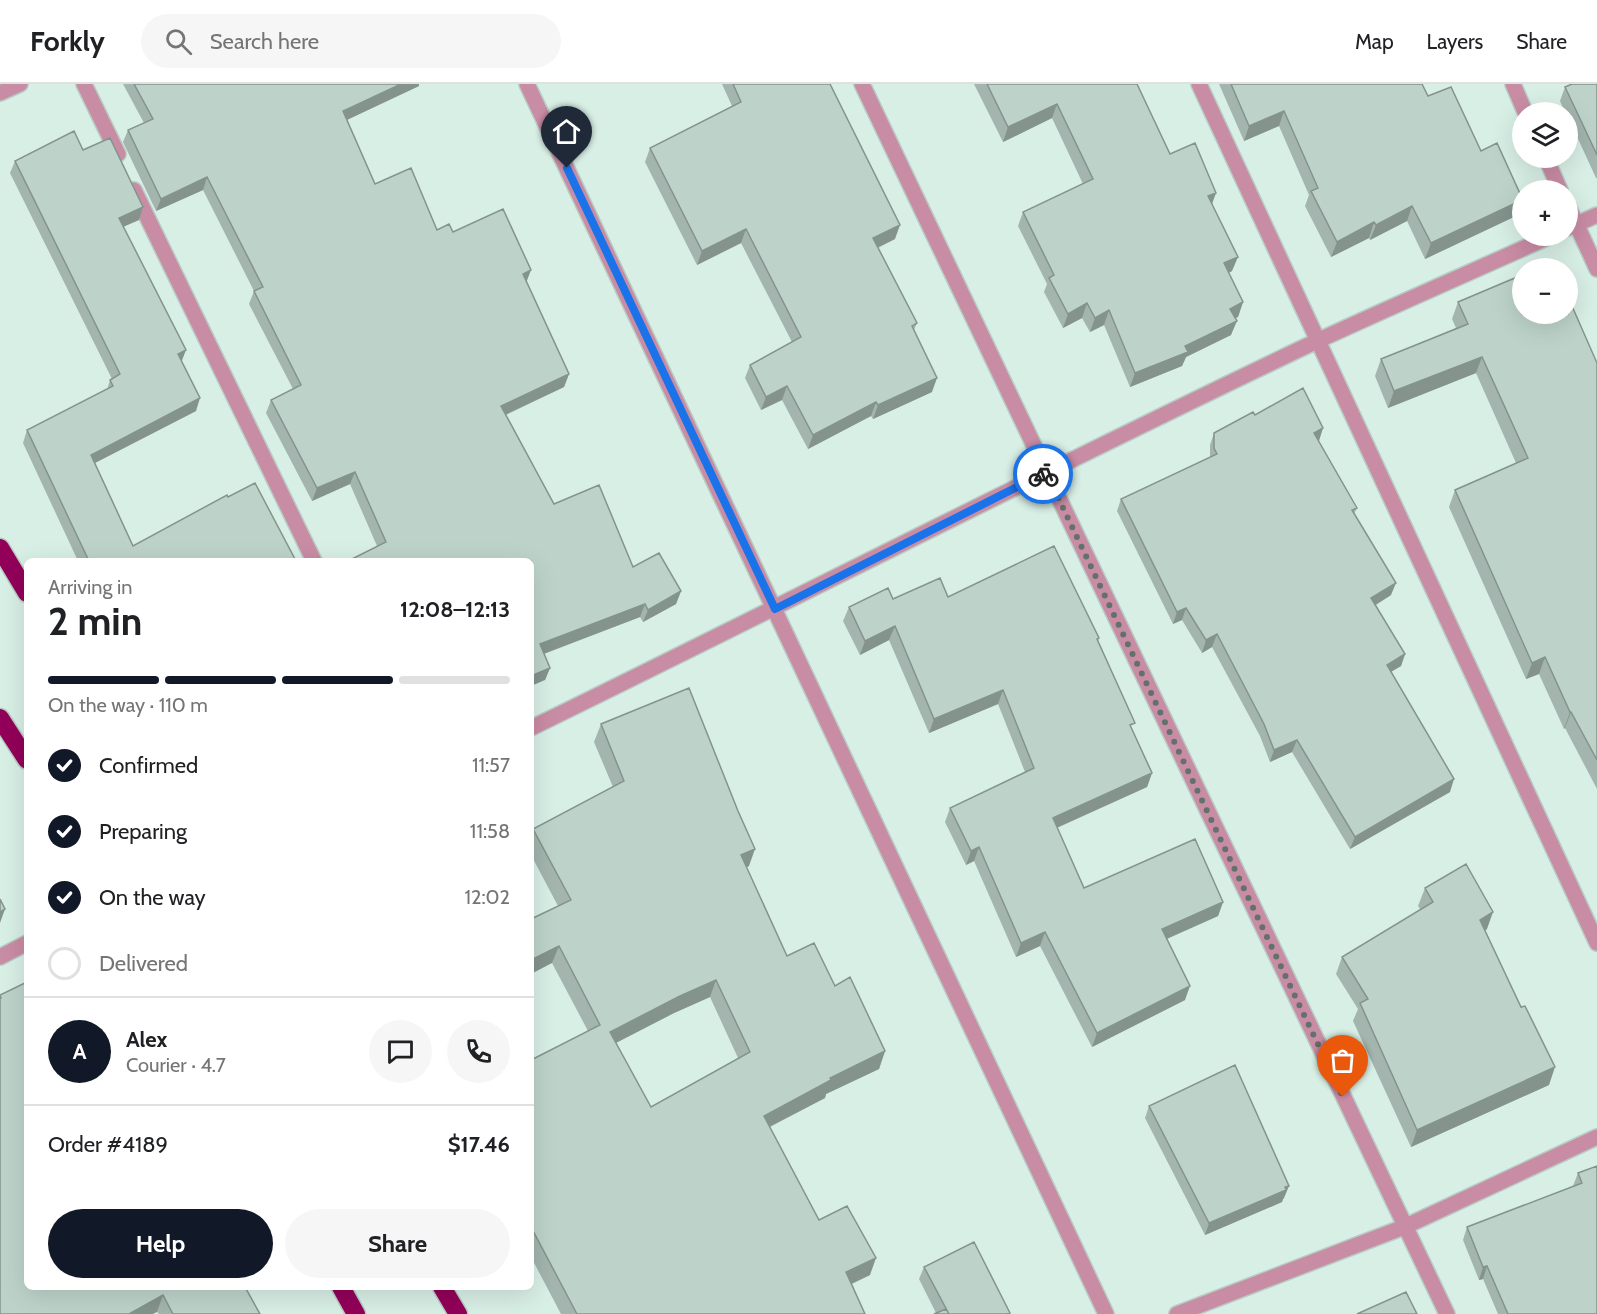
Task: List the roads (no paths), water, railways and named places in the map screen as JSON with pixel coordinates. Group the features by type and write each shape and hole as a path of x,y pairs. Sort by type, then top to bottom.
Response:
{"highway":[{"path":"0,548 24,588"},
{"path":"0,718 24,755"},
{"path":"343,1290 356,1314"},
{"path":"444,1290 458,1314"}],"street":[{"path":"0,93 20,84"},
{"path":"84,84 313,558"},
{"path":"527,84 1106,1314"},
{"path":"862,84 1447,1314"},
{"path":"1199,84 1597,943"},
{"path":"1513,84 1521,102"},
{"path":"1578,223 1597,215"},
{"path":"1578,238 1597,269"},
{"path":"534,727 775,609 1046,472 1319,340 1529,246"},
{"path":"0,957 24,945"},
{"path":"1177,1314 1404,1227 1597,1137"}]}
